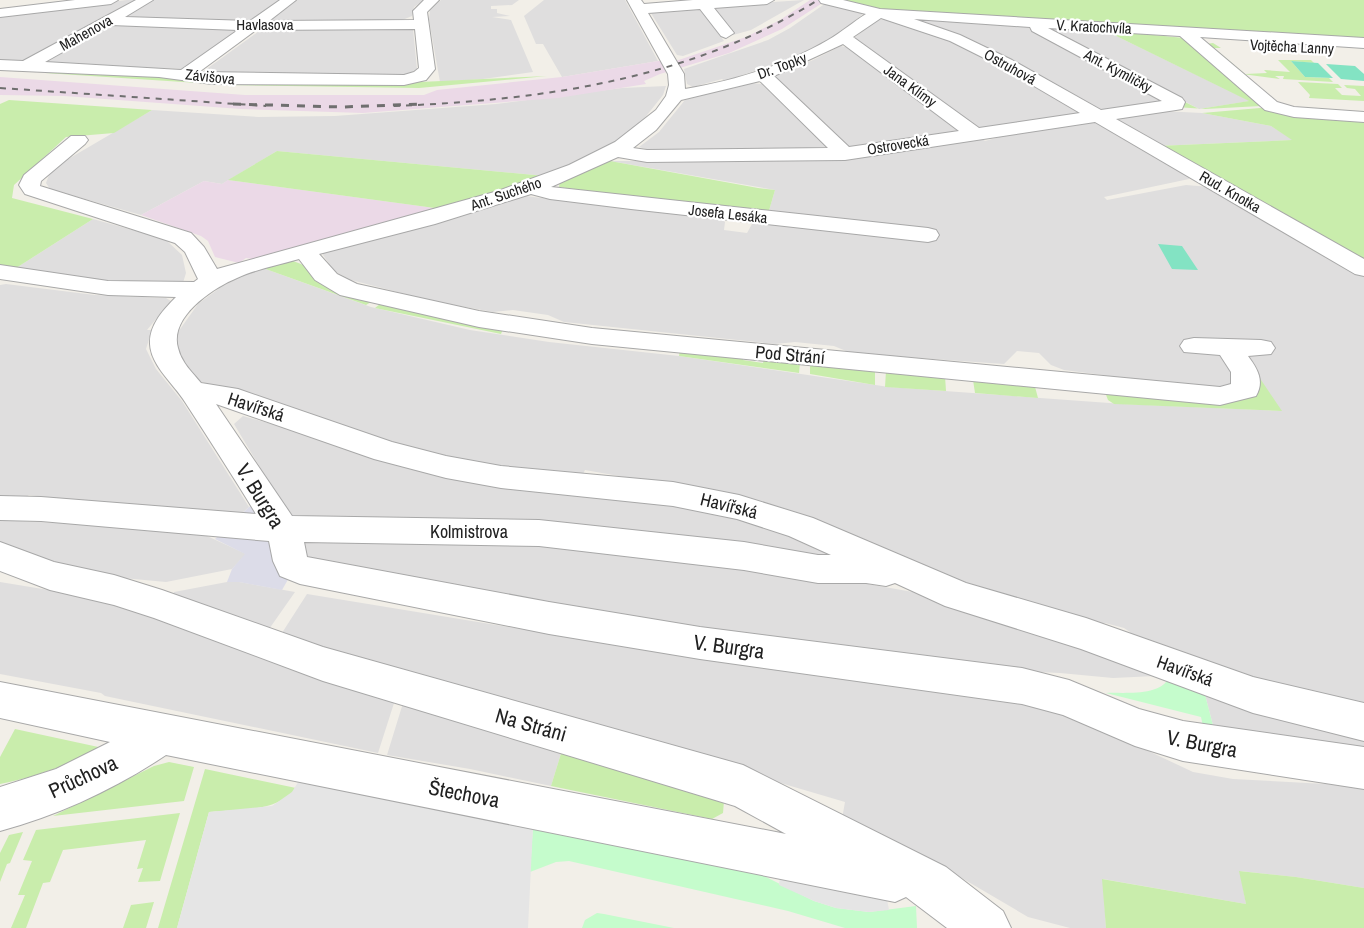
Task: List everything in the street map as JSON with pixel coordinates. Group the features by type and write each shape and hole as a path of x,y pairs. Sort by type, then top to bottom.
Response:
{"street":[{"path":"0,13 111,0"},
{"name":"Mahenova","path":"26,66 146,0"},
{"path":"185,75 289,0"},
{"path":"422,24 421,10 432,0"},
{"path":"674,96 678,83 676,74 637,4 767,0"},
{"path":"826,0 880,13"},
{"path":"702,2 726,33"},
{"name":"Ostruhová","path":"880,13 924,21 1006,63 1096,116"},
{"name":"Dr. Topky","path":"674,96 762,74 807,57 844,38 880,13"},
{"name":"Havlasova","path":"108,21 255,26 422,24"},
{"name":"V. Kratochvíla","path":"924,21 1027,23 1189,36 1364,43"},
{"name":"Ant. Kymličky","path":"1027,23 1176,102"},
{"name":"Závišova","path":"0,65 185,75 212,80 404,80 420,76 428,68 422,24"},
{"name":"Vojtěcha Lanny","path":"1189,36 1225,46 1364,51"},
{"name":"Vojtěcha Lanny","path":"1189,36 1271,106 1294,112 1364,117"},
{"name":"Jana Klímy","path":"844,38 975,134"},
{"path":"762,74 845,153"},
{"name":"Ant. Suchého","path":"204,285 252,265 456,211 530,187 616,151 648,128 674,96"},
{"name":"Ostrovecká","path":"616,151 647,156 845,153 1176,105 1176,102"},
{"name":"Rud. Knotka","path":"1096,116 1364,269"},
{"path":"78,140 31,179 29,184 32,190 183,238 195,248 204,285"},
{"name":"Josefa Lesáka","path":"530,187 550,193 598,199 928,235"},
{"name":"Pod Strání","path":"306,251 320,273 329,281 349,290 479,319 592,336 1220,396 1246,389 1245,372 1228,347"},
{"path":"1,273 108,288 204,285"},
{"path":"191,388 166,355 163,341 167,327 204,285"},
{"path":"1194,346 1261,348"},
{"name":"V. Burgra","path":"191,388 283,530 292,563 300,570 549,618 700,643 1022,686 1069,698 1136,727 1174,739 1231,750 1364,768"},
{"name":"Havířská","path":"191,388 205,393 228,396 385,451 446,467 501,477 673,494 739,507 801,527 934,584 1017,614 1102,639 1253,695 1364,722"},
{"name":"Kolmistrova","path":"0,508 40,509 283,530 506,532 574,536 744,556 818,569 879,570 934,584"},
{"name":"Na Stráni","path":"0,556 50,576 133,596 323,664 737,785 928,884 987,928"},
{"name":"Na Stráni","path":"0,574 50,576"},
{"name":"Štechova","path":"0,700 161,734 928,884"},
{"name":"Průchova","path":"0,809 37,799 79,782 118,762 161,734"}],"shaded area":[{"path":"137,0 23,63 0,62 0,15"},
{"path":"153,0 281,0 253,21 246,23 123,17"},
{"path":"297,0 424,0 414,7 412,16 400,21 273,21 272,19"},
{"path":"441,0 519,0 512,5 491,6 491,9 497,9 497,13 510,16 492,17 511,20 533,72 440,82 429,20 430,9"},
{"path":"544,0 625,0 658,61 562,77 543,44 536,44 524,16"},
{"path":"804,0 751,30 733,35 711,6"},
{"path":"810,0 827,0 782,29 729,53 660,74 644,81 646,84 558,98 363,113 241,109 64,96 0,95 0,77 245,95 424,95 437,90 562,77 658,61 664,61 667,64 746,37 780,20"},
{"path":"826,3 865,12 838,36 796,57 725,81 722,79 693,87 687,84 684,69 768,40"},
{"path":"699,7 724,41 683,56 677,55 649,10"},
{"path":"890,19 974,50 1083,114 979,130 854,38 877,20"},
{"path":"925,19 1023,25 1166,102 1099,112 1019,64 967,39 925,23 923,22"},
{"path":"111,25 239,30 182,69 45,64 44,61"},
{"path":"1052,27 1104,30 1250,101 1199,109 1053,32 1049,29"},
{"path":"262,29 413,29 417,69 403,77 201,73"},
{"path":"841,46 850,48 962,132 851,149 772,75 811,61"},
{"path":"750,83 762,84 827,146 820,151 660,153 639,147 659,132 685,100"},
{"path":"666,86 663,95 643,120 622,138 600,152 545,176 277,151 222,184 204,181 141,215 50,189 46,183 50,172 58,165 152,110 258,117 335,116 496,104 622,88"},
{"path":"1161,111 1202,113 1271,126 1293,140 1157,146 1110,118"},
{"path":"1094,121 1191,175 1189,179 1104,197 1107,200 1186,185 1210,187 1364,277 1364,713 1132,638 1130,632 1124,628 1105,623 1085,627 636,479 585,470 580,480 435,459 193,379 174,350 173,339 198,304 221,287 260,267 371,307 470,330 549,342 679,356 889,387 1123,404 1281,411 1243,353 1257,340 1187,338 1195,352 1219,352 1238,382 1229,390 1107,380 1103,375 1064,370 1051,365 1039,353 1017,351 1004,364 851,353 834,346 795,342 775,344 564,322 548,315 513,310 493,312 432,301 351,280 334,271 323,255 323,251 525,196 721,219 725,222 724,230 747,233 752,224 768,214 775,190 610,161 656,161 981,138 985,141 1010,134"},
{"path":"228,180 442,209 253,259 246,258 239,263 215,257 208,241 201,236 141,215 204,181 222,184"},
{"path":"93,219 165,239 182,255 186,273 182,286 104,283 13,270"},
{"path":"0,285 95,295 166,298 171,301 147,330 152,330 146,349 156,369 182,401 249,507 234,520 29,495 23,499 0,497"},
{"path":"243,416 325,439 410,469 502,484 729,511 846,554 844,563 294,517 282,504 234,424"},
{"path":"275,493 290,514 311,521 298,562 282,590 227,582 232,569 245,554 215,539 249,507"},
{"path":"0,520 99,525 207,536 246,554 232,569 166,582 123,578 27,556 0,542"},
{"path":"306,538 493,540 822,576 913,592 1057,634 1155,676 1113,678 975,669 896,659 298,562"},
{"path":"0,582 67,593 115,605 224,642 292,670 395,700 378,753 105,696 101,693 0,674"},
{"path":"227,582 295,592 267,632 173,596 174,592"},
{"path":"307,594 760,668 995,692 1089,723 1193,772 1233,779 1364,786 1364,888 1240,871 1246,904 1103,879 1106,928 1070,928 1028,917 914,850 842,819 845,802 280,636"},
{"path":"1204,691 1364,734 1364,760 1215,733"},
{"path":"403,703 563,747 551,786 387,755"},
{"path":"300,779 533,826 528,928 177,928 209,812 272,806 292,792"},
{"path":"781,868 885,889 889,910 869,912 836,908 814,901 779,885"}],"green space":[{"path":"832,0 1364,0 1364,41 1059,22 1051,19 888,11"},
{"path":"1104,30 1184,38 1261,106 1201,109 1249,101"},
{"path":"1213,43 1221,48 1214,48 1245,74 1267,73 1264,70 1290,72 1278,60 1311,60 1314,63 1291,61 1305,77 1329,78 1333,82 1242,74 1206,44"},
{"path":"1291,61 1318,63 1333,78 1305,77"},
{"path":"1326,64 1355,66 1364,74 1364,81 1341,79"},
{"path":"50,71 378,84 547,76 419,88 229,85 45,73"},
{"path":"1298,82 1338,84 1342,88 1335,88 1342,95 1361,96 1355,89 1344,85 1364,86 1364,101 1309,98 1310,95"},
{"path":"9,100 152,110 114,133 66,137 14,185 12,198 93,219 13,270 0,268 0,104"},
{"path":"1181,100 1198,109 1176,107"},
{"path":"1260,108 1364,119 1364,267 1157,146 1292,140 1271,126 1202,113"},
{"path":"277,151 545,176 442,209 228,180"},
{"path":"610,161 775,190 768,214 559,187 560,181"},
{"path":"1158,244 1182,246 1198,270 1172,269"},
{"path":"293,261 371,302 366,305 260,267"},
{"path":"380,304 503,329 501,334 375,308"},
{"path":"680,350 743,357 743,360 763,363 764,359 800,363 799,373 679,356"},
{"path":"1243,353 1282,411 1114,404 1108,400 1103,387 1231,399"},
{"path":"810,364 875,370 875,385 810,374"},
{"path":"886,371 945,376 946,391 885,387"},
{"path":"973,380 1034,383 1038,398 975,393"},
{"path":"1169,677 1204,691 1215,733 1204,731 1201,717 1106,693 1150,691 1165,683"},
{"path":"15,729 103,748 53,769 0,784 0,757"},
{"path":"563,747 724,801 723,813 712,819 551,786"},
{"path":"169,762 194,767 184,801 53,816 154,766"},
{"path":"205,769 296,788 288,796 268,806 209,812 177,928 158,928"},
{"path":"180,813 160,881 138,882 143,868 137,869 146,840 63,850 50,882 43,883 26,928 11,928 25,895 18,895 32,861 23,860 36,830"},
{"path":"533,826 758,873 814,901 836,908 869,912 916,906 917,928 845,928 788,911 569,861 556,862 530,872"},
{"path":"23,832 0,882 0,853 9,835"},
{"path":"1239,871 1364,888 1364,928 1106,928 1102,879 1246,904"},
{"path":"154,902 146,928 123,928 131,905"},
{"path":"597,913 674,928 582,928 585,920"}],"railway":[{"path":"394,106 505,98 614,81 666,67 718,49 769,27 818,0"},
{"path":"0,88 239,104"},
{"path":"233,104 239,104"},
{"path":"239,104 342,107 422,104"},
{"path":"239,104 266,106"}]}
